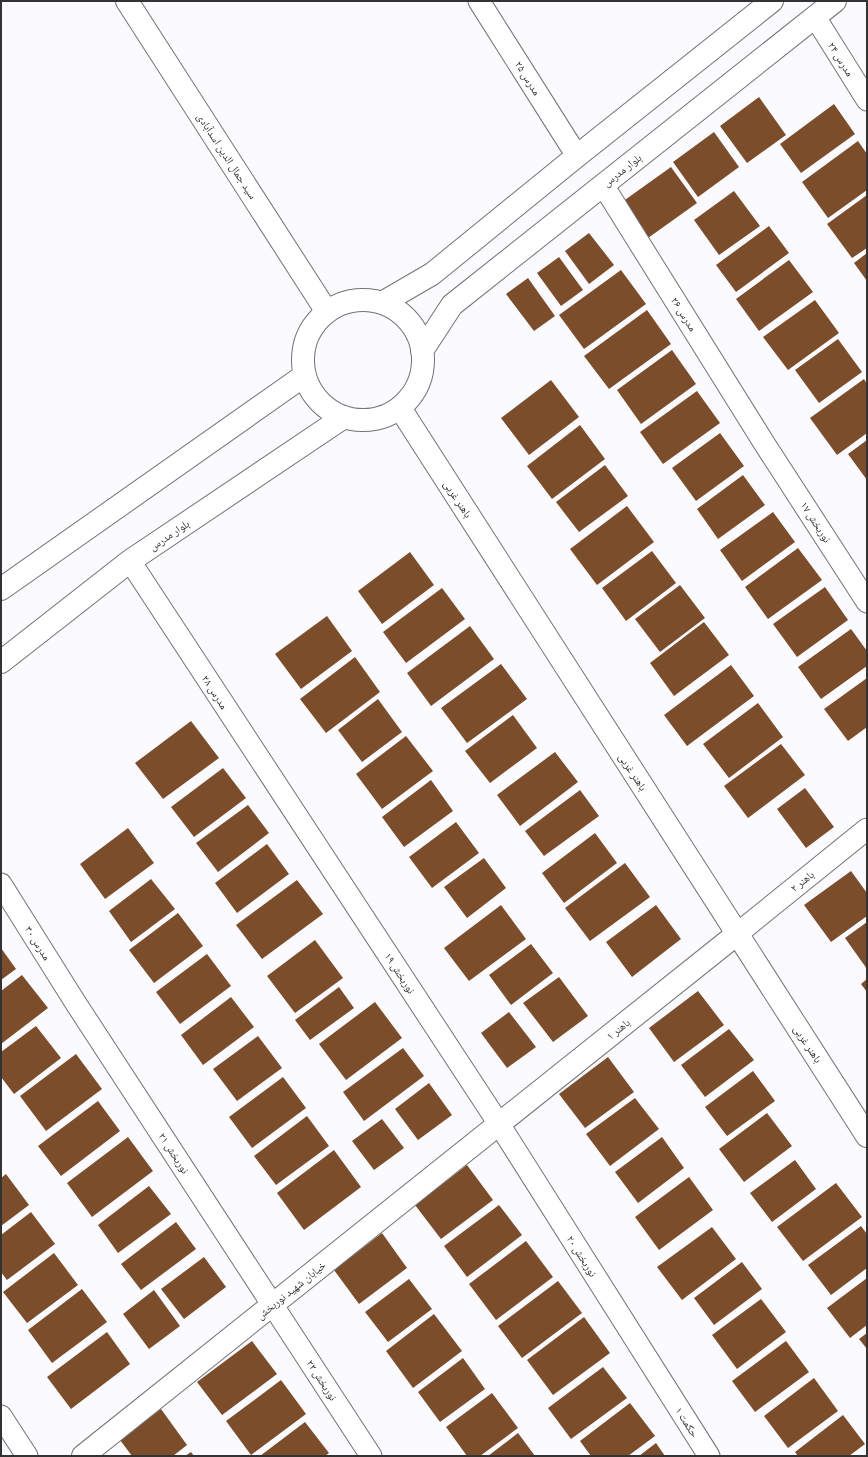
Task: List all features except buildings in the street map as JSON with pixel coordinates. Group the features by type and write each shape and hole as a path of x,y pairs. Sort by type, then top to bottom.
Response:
{"main road":[{"name":"سید جمال الدین اسدآبادی","path":"127,1 326,312"},
{"path":"382,303 432,274 577,156 772,1"},
{"name":"بلوار مدرس","path":"422,350 452,305 835,1"},
{"path":"363,300 382,303 396,310 408,320 417,334 422,350 422,374 414,393 400,408 382,417 363,420 344,417 327,408 313,393 305,375 303,358 306,340 314,324 326,312 344,303 363,300"},
{"path":"3,587 305,375"},
{"name":"باهنر غربی","path":"400,408 867,1136"},
{"name":"بلوار مدرس","path":"1,662 130,561 344,417"},
{"name":"باهنر ۱","path":"499,1124 737,934"},
{"name":"خیابان شهید نوربخش","path":"83,1456 499,1124"}],"street":[{"name":"مدرس ۲۵","path":"479,1 577,156"},
{"name":"مدرس ۲۴","path":"816,16 867,100"},
{"name":"مدرس ۲۶","path":"603,185 764,443"},
{"name":"نوربخش ۱۷","path":"764,443 867,602"},
{"name":"مدرس ۲۸","path":"130,561 301,823"},
{"name":"نوربخش ۱۹","path":"301,823 499,1124"},
{"name":"باهنر ۲","path":"737,934 867,829"},
{"name":"مدرس ۳۰","path":"1,884 76,1002"},
{"name":"نوربخش ۲۱","path":"76,1002 273,1304"},
{"name":"نوربخش ۲۰","path":"499,1124 665,1387"},
{"name":"نوربخش ۲۲","path":"273,1304 371,1456"},
{"name":"حکمت ۱","path":"665,1387 709,1456"},
{"path":"1,1416 27,1456"}]}
